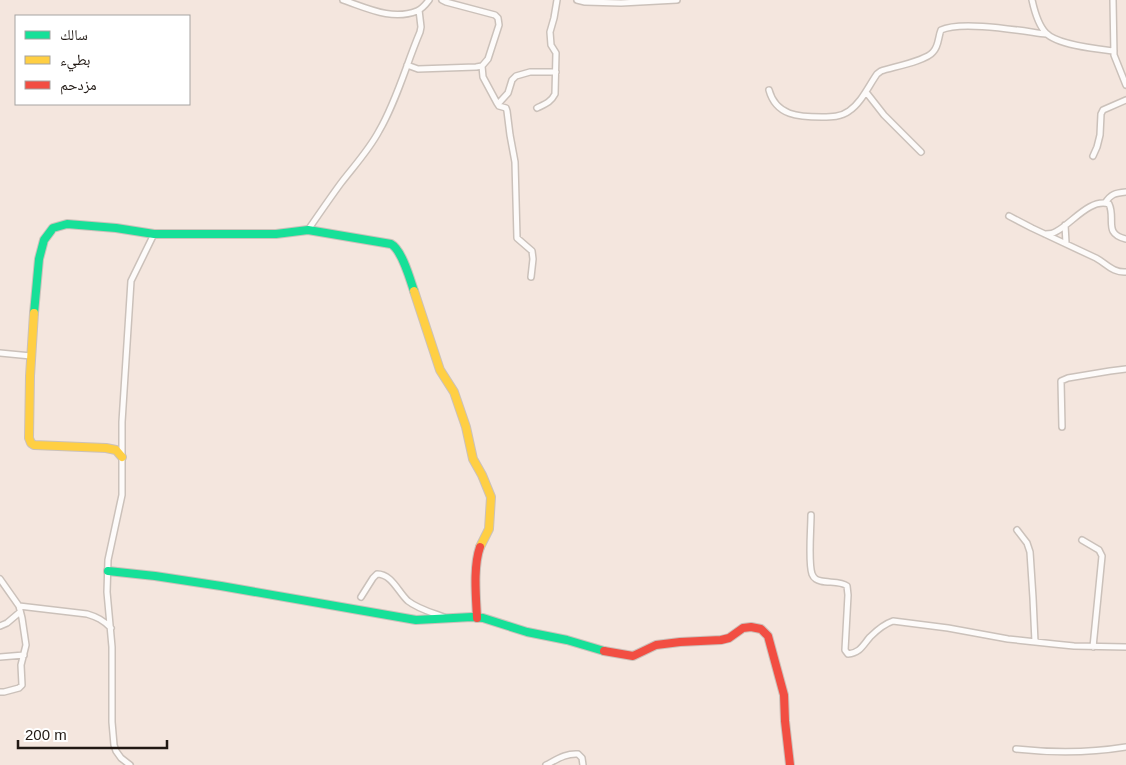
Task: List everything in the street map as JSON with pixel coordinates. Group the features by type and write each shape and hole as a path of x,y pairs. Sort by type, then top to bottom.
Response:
{"street":[{"path":"343,0 392,15 419,10 429,0"},
{"path":"407,65 418,69 482,66 488,59 499,25 498,18 495,15 442,0"},
{"path":"537,108 547,104 553,98 556,90 556,53 551,45 550,32 557,0"},
{"path":"577,0 621,3 677,0"},
{"path":"1032,0 1046,34"},
{"path":"1113,0 1114,51 1118,67 1126,85"},
{"path":"308,230 341,183 360,161 379,132 396,99 420,32 419,10"},
{"path":"769,90 774,103 794,116 831,117 844,114 857,104 881,71 919,60 934,52 938,44 939,34 945,28 970,26 1046,34 1071,44 1114,51"},
{"path":"482,66 483,77 498,104 506,108 507,111 515,162 517,238 532,252 532,278"},
{"path":"498,104 508,93 512,80 516,76 530,72 556,72"},
{"path":"866,92 884,115 920,152"},
{"path":"1093,156 1100,135 1101,114 1103,110 1126,100"},
{"path":"1105,203 1110,195 1126,192"},
{"path":"1045,234 1056,232 1075,216 1096,204 1105,203 1109,204 1110,207 1111,226 1114,233 1120,238 1126,239"},
{"path":"1009,216 1105,263 1116,272 1126,272"},
{"path":"122,457 116,450 106,448 34,445 29,438 31,356 39,259 44,240 51,231 67,224 116,228 154,234 276,234 308,230 391,244 395,246 407,268 440,370 454,392 466,427 473,459 491,497 488,529 478,556 477,618"},
{"path":"1065,225 1066,243"},
{"path":"130,765 121,758 114,745 112,722 112,647 107,592 108,560 122,495 122,422 131,281 154,234"},
{"path":"0,353 31,356"},
{"path":"1062,427 1061,381 1068,378 1126,370"},
{"path":"812,515 812,575 820,581 843,583 847,586 845,650 848,654 857,652 881,627 894,621 948,628 1008,639 1074,646 1126,647"},
{"path":"1017,530 1027,543 1030,552 1035,642"},
{"path":"1082,540 1099,550 1102,556 1093,647"},
{"path":"108,571 212,585 410,619 477,618 605,651 633,656 656,645 721,640 729,638 743,628 761,629 768,636 784,695 790,765"},
{"path":"361,597 377,574 385,575 410,602 447,618"},
{"path":"0,579 19,606 26,645 21,665 22,685 19,688 0,692"},
{"path":"19,606 87,614 105,622 111,628"},
{"path":"0,626 7,623 20,612"},
{"path":"0,657 24,654"},
{"path":"1016,750 1088,752 1126,747"},
{"path":"546,765 573,753 578,754 582,758 583,765"}],"traffic: fast":[{"path":"34,313 39,259 44,240 53,228 67,224 116,228 154,234 276,234 308,230 391,244 402,258 414,291"},
{"path":"108,571 221,586 416,620 483,618 527,632 567,640 604,651"}],"traffic: slow":[{"path":"414,291 440,370 454,392 466,427 473,459 491,497 489,529 480,547"},
{"path":"34,313 30,376 29,438 31,443 34,445 106,448 116,450 122,457"}],"traffic: jam":[{"path":"477,618 476,572 480,547"},
{"path":"604,651 633,656 656,645 721,640 729,638 743,628 761,629 768,636 784,695 790,765"}]}
